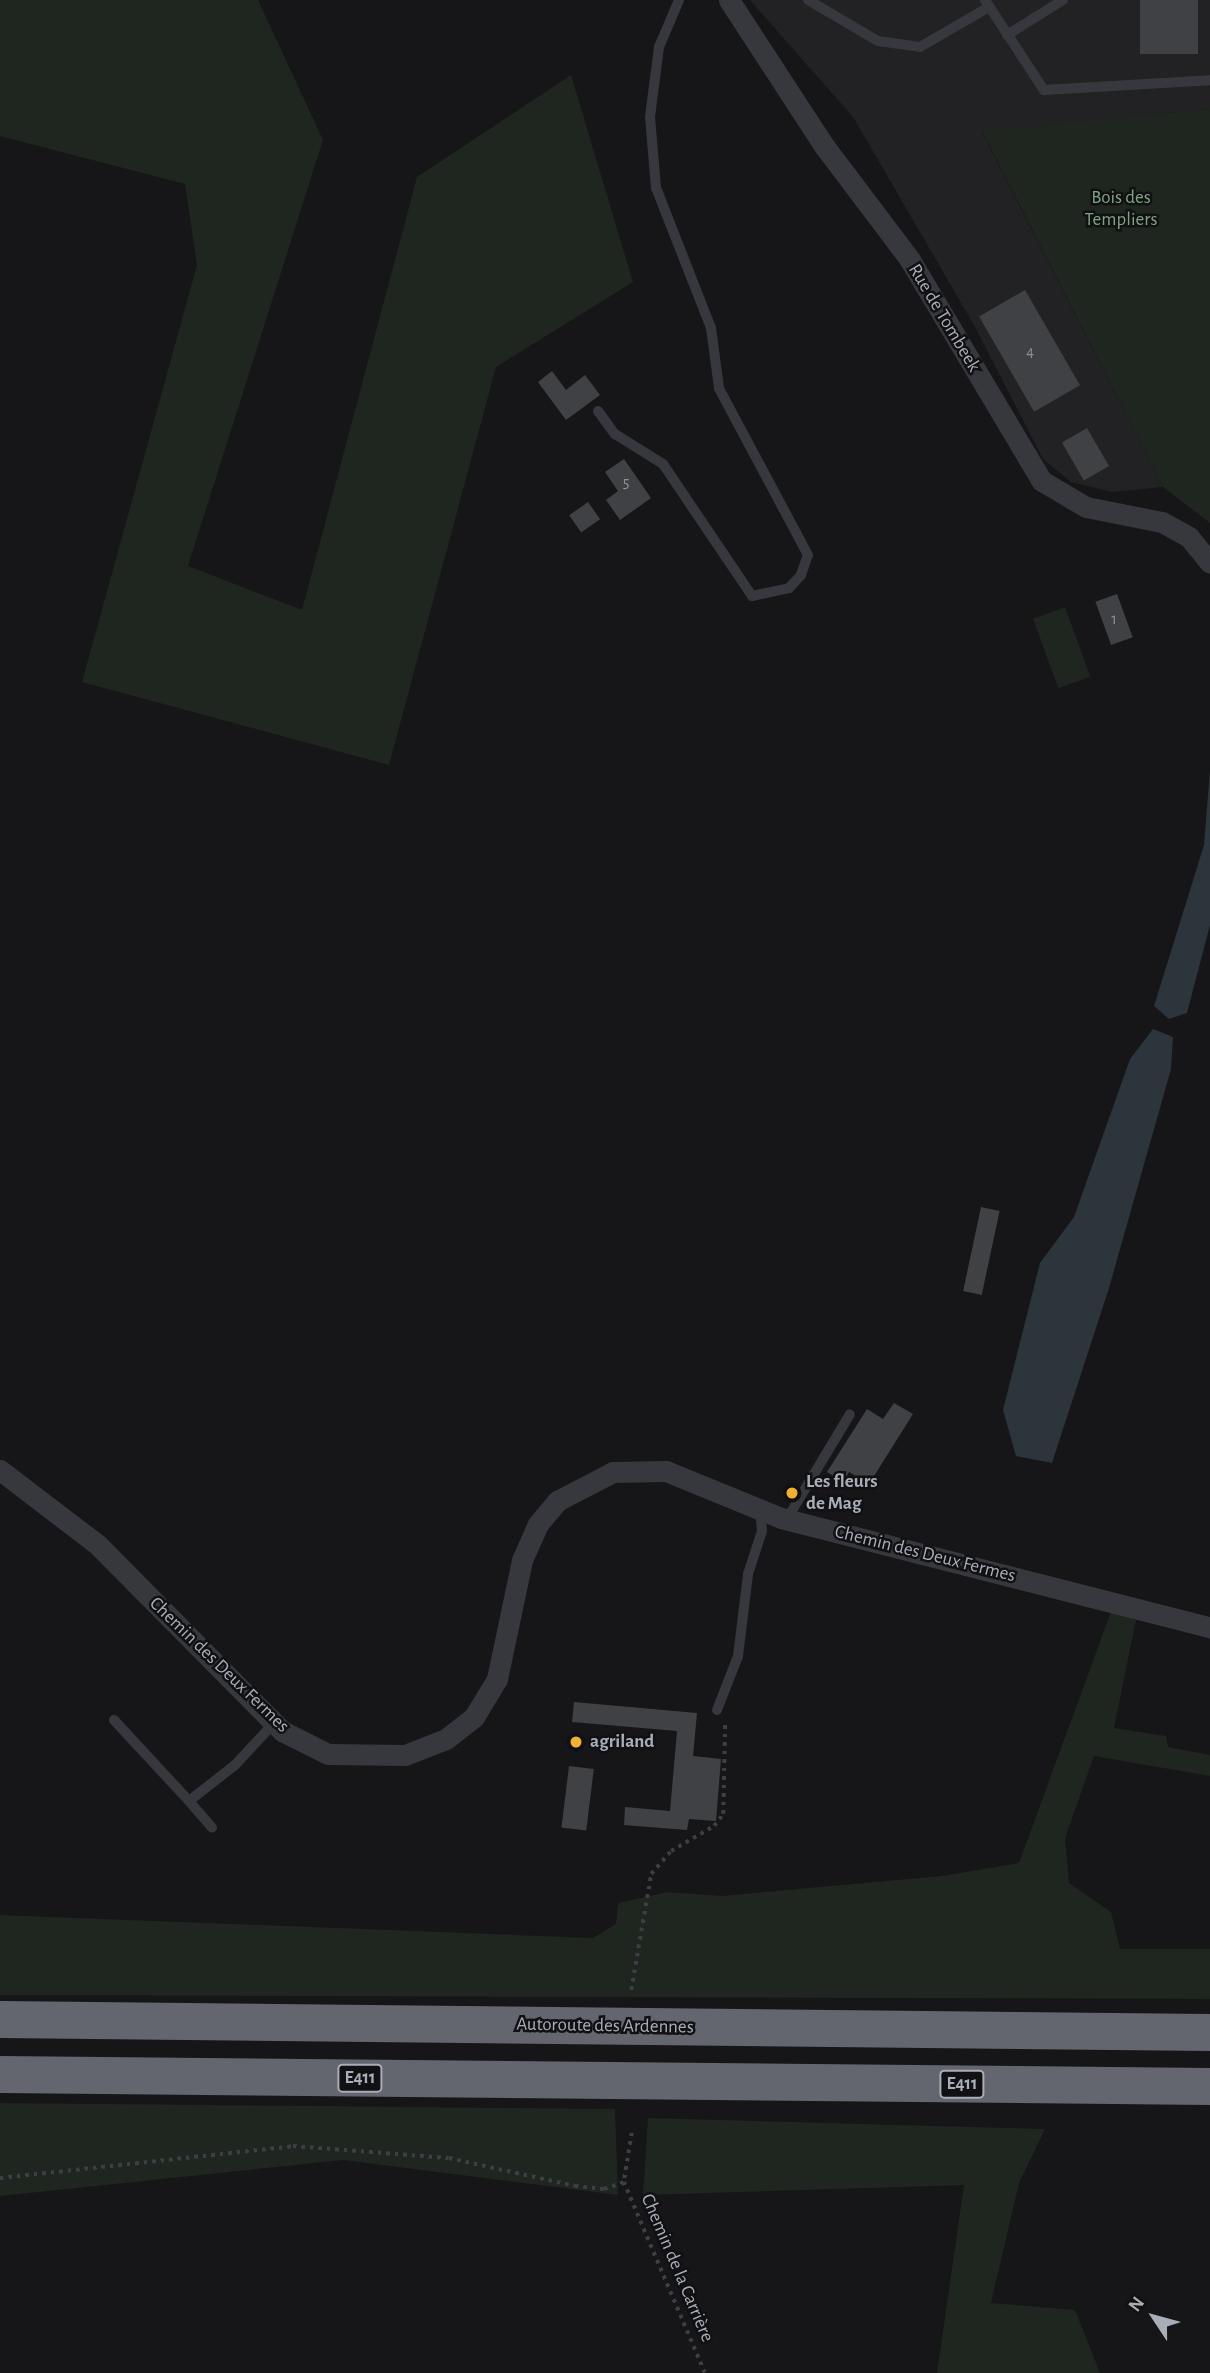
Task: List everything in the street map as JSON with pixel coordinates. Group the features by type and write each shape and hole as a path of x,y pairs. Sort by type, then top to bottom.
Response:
{"highway":[{"path":"1113,2031 1210,2007"},
{"name":"Autoroute des Ardennes","path":"0,2019 1210,2032"},
{"name":"E411","path":"0,2074 1208,2087"}],"street":[{"name":"Rue de Tombeek","path":"731,1 825,147 910,260 1042,481 1086,507 1162,522 1189,537 1210,563"},
{"name":"Chemin des Deux Fermes","path":"0,1470 98,1545 274,1723 328,1754 405,1755 461,1728 497,1679 522,1560 538,1524 557,1501 582,1485 613,1472 666,1471 787,1519 1210,1627"}],"lane":[{"path":"598,411 615,433 663,464 752,596 789,589 801,575 807,555 719,388 710,328 656,188 650,117 657,61 679,0"},
{"path":"808,0 878,41 920,47 987,3 1044,90 1210,80"},
{"path":"1007,35 1063,0"},
{"path":"787,1519 850,1414"},
{"path":"717,1710 737,1656 748,1574 762,1531 760,1509"},
{"path":"114,1720 212,1827"},
{"path":"189,1801 235,1765 274,1723"}],"path":[{"path":"631,1990 651,1874 671,1851 714,1826 723,1814 724,1736"},
{"name":"Chemin de la Carrière","path":"632,2133 624,2182 705,2373"},
{"path":"0,2178 293,2146 449,2158 575,2186 604,2189 624,2182"}],"shaded area":[{"path":"750,0 1210,0 1210,109 982,132 1163,487 1112,492 1071,482 1043,459 974,325 853,117"},
{"path":"1210,770 1210,925 1187,1013 1169,1019 1154,1006 1204,845"},
{"path":"1153,1029 1173,1037 1171,1069 1109,1288 1052,1463 1016,1456 1003,1410 1040,1263 1074,1217 1130,1059"}],"green space":[{"path":"0,0 258,0 323,140 188,566 302,610 417,177 571,75 633,282 496,367 389,765 82,682 197,265 185,184 0,136"},
{"name":"Bois des Templiers","path":"1210,109 1210,523 1163,487 982,131"},
{"path":"1065,607 1090,677 1058,688 1033,619"},
{"path":"1112,1609 1136,1620 1114,1728 1166,1736 1168,1747 1210,1755 1210,1776 1094,1756 1065,1838 1069,1883 1111,1912 1120,1949 1210,1949 1210,1999 0,1995 0,1915 593,1938 616,1924 618,1903 668,1892 722,1896 942,1876 1019,1863"},
{"path":"0,2103 615,2109 618,2195 343,2160 0,2196"},
{"path":"648,2118 1045,2129 1019,2183 991,2303 1075,2310 1100,2373 937,2373 964,2185 643,2195"}],"building":[{"path":"1140,0 1198,0 1198,54 1140,54"},
{"path":"1025,290 1080,385 1034,412 979,317"},
{"path":"552,371 566,390 585,375 600,395 566,420 538,382"},
{"path":"1087,428 1109,466 1084,481 1062,442"},
{"path":"624,459 651,498 620,520 606,500 618,491 605,472"},
{"path":"588,502 600,519 581,532 569,515"},
{"path":"1117,594 1133,637 1111,645 1095,602"},
{"path":"981,1207 1000,1211 982,1295 963,1291"},
{"path":"894,1403 913,1414 869,1484 849,1472 843,1482 827,1472 867,1409 883,1419"},
{"path":"574,1702 697,1713 693,1756 721,1759 716,1821 689,1819 687,1830 624,1825 625,1807 670,1811 677,1731 572,1722"},
{"path":"569,1766 594,1769 586,1831 561,1828"}],"place":[{"name":"Les fleurs de Mag","path":"792,1493"},
{"name":"agriland","path":"576,1742"}]}
